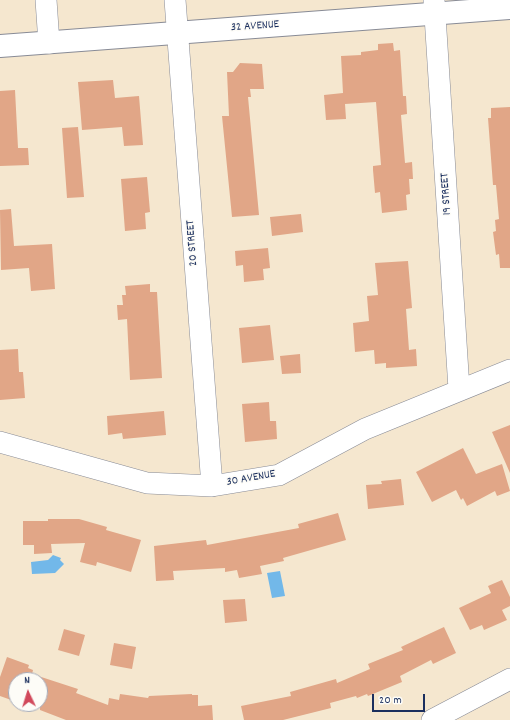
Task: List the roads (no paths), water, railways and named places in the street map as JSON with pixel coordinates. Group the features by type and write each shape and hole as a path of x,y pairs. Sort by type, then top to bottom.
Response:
{"street":[{"path":"46,0 49,43"},
{"name":"20 STREET","path":"175,0 212,486"},
{"name":"32 AVENUE","path":"0,46 177,33 435,7 510,8"},
{"name":"19 STREET","path":"435,7 459,389"},
{"name":"30 AVENUE","path":"0,442 147,483 212,486 279,475 365,429 459,389 510,370"},
{"path":"432,720 510,680"}],"water":[{"path":"53,555 61,558 60,560 64,564 55,573 32,574 31,562 48,560"},
{"path":"280,571 285,596 272,598 267,573"}]}
